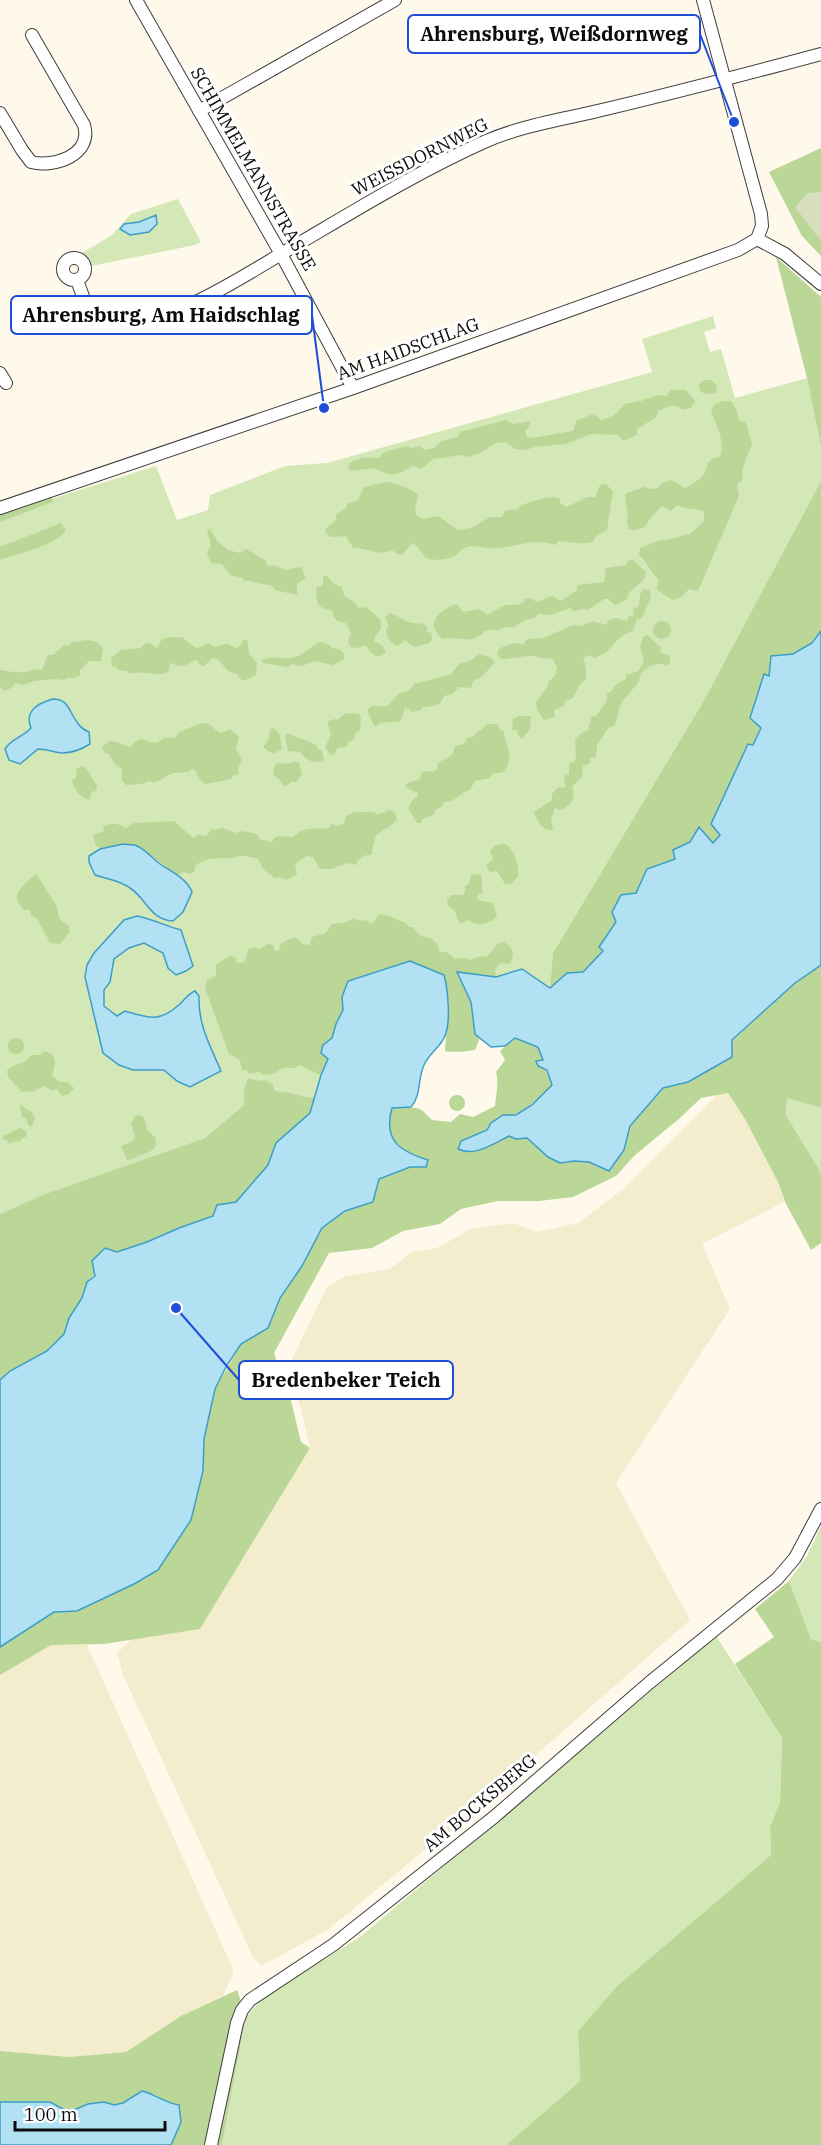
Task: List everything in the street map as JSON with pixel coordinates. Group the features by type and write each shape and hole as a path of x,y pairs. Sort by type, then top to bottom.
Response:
{"street":[{"name":"SCHIMMELMANNSTRASSE","path":"136,0 281,254 353,388"},
{"path":"199,111 395,0"},
{"path":"703,0 760,214 762,226 757,239 785,254 821,284"},
{"path":"0,113 31,162 48,164 66,159 74,155 85,140 87,133 84,125 32,35"},
{"name":"WEISSDORNWEG","path":"77,280 88,309 103,325 122,326 166,315 224,288 370,201 487,141 522,130 821,54"},
{"name":"AM HAIDSCHLAG","path":"0,508 353,388 738,250 757,239"},
{"name":"AM BOCKSBERG","path":"211,2145 237,2023 242,2010 250,2000 333,1945 476,1832 649,1683 777,1579 795,1558 821,1509"}],"shaded area":[{"path":"728,1093 745,1119 779,1184 784,1202 702,1244 730,1309 616,1483 690,1620 474,1809 329,1929 261,1966 252,1955 123,1675 117,1653 132,1639 200,1629 310,1448 290,1363 327,1287 345,1276 390,1269 412,1252 437,1248 471,1229 513,1223 537,1232 578,1223 623,1189 717,1095"},
{"path":"51,1645 87,1645 234,1971 223,1996 181,2016 126,2052 69,2057 0,2051 0,1675"}],"green space":[{"path":"821,148 821,256 802,236 769,172"},
{"path":"821,192 821,241 795,207 808,193"},
{"path":"178,199 201,242 91,266 82,253 112,235 131,214"},
{"path":"776,257 821,297 821,447 807,378"},
{"path":"713,316 716,328 704,332 710,352 721,349 735,398 807,378 821,447 821,481 703,702 553,953 550,988 522,970 496,977 328,1059 310,1113 244,1105 205,1138 45,1194 0,1214 0,515 156,466 177,520 208,510 210,495 285,466 327,463 652,372 642,339"},
{"path":"704,380 711,380 717,386 716,393 705,394 700,391 699,384"},
{"path":"670,390 686,390 695,401 691,408 682,410 678,406 670,406 658,411 657,417 637,429 637,435 623,441 618,435 591,434 566,444 525,450 515,449 506,442 496,443 469,457 461,455 433,459 421,469 412,466 393,475 374,468 350,471 348,465 358,459 379,458 384,452 407,446 412,448 420,446 425,450 434,448 441,441 458,437 460,432 506,420 513,424 531,421 525,431 527,437 532,438 573,431 576,421 593,414 602,420 617,412 624,404 657,395 667,396"},
{"path":"722,401 731,401 739,420 746,423 752,444 743,466 743,480 737,485 739,496 698,591 689,589 681,597 673,600 657,590 658,579 639,555 640,548 657,541 690,534 704,521 704,512 678,505 671,511 662,506 645,527 629,529 625,494 644,487 658,488 662,483 671,480 685,488 700,479 707,464 713,458 720,457 721,439 711,411 714,405"},
{"path":"821,481 821,631 812,643 793,654 769,677 765,674 761,727 753,745 748,745 728,788 721,835 713,844 699,828 690,843 673,850 676,859 647,869 636,893 599,947 603,951 583,972 567,973 550,988 553,953 703,702"},
{"path":"386,482 403,486 418,495 415,510 417,516 423,519 438,516 458,530 471,528 490,517 502,517 505,511 518,509 521,505 540,499 559,498 561,504 567,507 587,497 595,497 600,485 606,484 613,491 607,530 589,543 559,541 555,545 538,542 497,548 470,546 447,559 431,560 426,558 412,543 402,555 392,550 378,552 353,548 346,536 331,537 326,533 325,529 334,522 336,514 346,508 347,504 358,500 364,487"},
{"path":"52,497 53,502 0,522 0,513"},
{"path":"61,523 66,531 52,542 0,560 0,547"},
{"path":"210,529 218,542 228,550 240,553 246,549 265,560 268,566 274,565 285,570 301,567 306,578 297,584 297,595 275,590 270,585 245,581 230,575 222,564 211,563 207,553 211,545 207,530"},
{"path":"629,560 633,560 646,572 645,576 627,599 615,605 608,599 604,599 588,610 574,611 570,608 550,615 538,614 515,627 486,630 470,639 442,639 434,626 440,614 457,604 463,612 479,609 487,615 505,605 517,605 530,598 537,602 552,596 561,601 577,590 577,585 604,582 606,568 626,565"},
{"path":"323,576 327,576 334,584 342,587 344,596 359,608 366,607 381,620 381,629 374,641 383,646 386,652 378,657 370,652 366,645 359,648 350,647 348,641 351,633 346,623 337,621 333,616 333,611 318,604 316,588 323,585"},
{"path":"644,589 650,591 651,597 642,618 637,619 633,631 622,636 600,656 594,658 590,655 583,658 586,680 581,683 572,699 565,701 564,706 554,710 555,717 544,720 537,710 536,702 549,681 555,676 557,667 552,658 532,656 501,659 497,654 499,649 511,644 523,645 527,639 544,638 573,625 580,626 593,621 606,625 609,620 616,618 627,621 629,616 634,615 633,609 639,606 640,594"},
{"path":"390,613 411,623 427,627 427,632 431,633 430,643 414,647 405,640 398,646 393,643 388,638 386,630 389,626 385,617"},
{"path":"662,621 668,624 671,630 668,636 662,639 656,636 653,630 656,624"},
{"path":"647,635 661,647 660,652 670,656 670,662 667,666 659,664 644,670 639,682 620,705 614,726 609,727 597,745 596,757 590,758 590,763 583,766 582,777 572,787 574,795 572,801 560,810 555,808 551,820 553,830 546,829 534,812 552,800 552,794 557,788 565,787 564,776 569,774 569,763 574,762 576,758 575,739 588,731 591,717 596,716 607,701 607,693 626,680 626,675 638,671 644,662 640,647 643,637"},
{"path":"182,637 198,648 208,643 214,647 227,644 236,648 247,640 249,653 257,663 256,675 243,681 214,658 204,666 197,660 182,666 170,663 169,671 161,674 130,674 112,666 111,658 121,650 140,648 146,643 157,648 162,639"},
{"path":"88,640 97,642 103,648 101,661 89,661 80,670 80,675 64,680 34,681 23,685 15,683 13,687 5,691 0,687 0,670 27,672 35,669 42,670 48,655 53,655 64,645 68,646 72,642"},
{"path":"321,642 332,648 340,649 345,655 344,659 333,665 314,661 302,666 291,664 288,667 263,663 261,660 295,657"},
{"path":"479,654 490,657 495,663 473,681 471,688 459,687 452,694 444,696 440,704 423,707 421,710 412,712 405,708 401,721 380,723 375,727 367,710 372,706 388,706 398,694 410,690 414,684 451,674 460,663 470,661"},
{"path":"346,713 359,714 360,731 356,732 354,739 348,742 347,746 338,748 334,754 330,755 325,747 331,735 327,722 337,720"},
{"path":"519,716 531,716 530,729 522,739 518,736 517,730 512,730 513,719"},
{"path":"207,723 218,732 230,729 239,737 236,748 242,760 238,768 239,774 232,776 231,779 205,784 192,769 188,772 173,773 154,783 149,781 126,785 122,780 122,769 102,748 112,741 130,747 141,739 157,743 164,738 175,738 179,732 193,726"},
{"path":"487,724 498,724 499,729 504,731 510,755 504,772 475,781 470,790 451,801 444,802 433,815 417,823 408,808 413,799 418,796 417,792 405,786 407,783 420,779 421,773 433,772 437,769 438,763 452,755 455,746 464,744 467,738 473,737"},
{"path":"274,728 280,735 282,749 273,754 263,747 269,739 270,729"},
{"path":"288,733 316,745 322,751 324,760 314,762 300,752 288,751 285,736"},
{"path":"294,761 299,763 302,775 296,782 291,782 286,786 282,785 273,770 277,763 288,764"},
{"path":"83,766 97,785 96,791 91,792 89,800 78,793 72,781 76,777 77,768"},
{"path":"389,810 395,812 397,819 376,835 371,855 362,857 356,865 347,863 332,869 320,869 313,857 307,856 295,864 297,874 286,880 281,877 275,878 264,870 257,858 239,856 204,861 195,866 195,871 190,874 184,872 178,875 135,845 100,849 93,835 104,831 103,827 112,824 126,828 134,823 174,821 193,838 198,835 206,836 211,830 223,828 236,833 242,831 257,834 259,839 272,842 279,836 293,837 306,829 329,828 332,823 336,826 344,824 346,816 354,812 374,812 377,815"},
{"path":"501,844 509,847 518,867 518,876 511,884 505,884 497,871 490,872 487,868 487,864 493,860 490,851 494,846"},
{"path":"36,874 56,905 60,920 69,926 70,931 60,944 50,943 37,918 31,916 30,910 24,910 17,899 22,886"},
{"path":"471,875 481,875 483,893 478,895 477,900 493,903 497,916 480,925 467,920 460,924 454,910 448,906 447,900 451,895 462,895 465,892 465,886 469,884"},
{"path":"379,914 407,923 408,927 413,927 419,935 434,941 440,952 446,952 455,959 470,960 481,956 487,957 498,943 504,942 512,949 513,957 510,964 500,963 495,970 496,977 458,972 471,1002 475,1034 480,1038 475,1050 445,1051 449,997 427,968 410,961 348,981 342,996 343,1010 332,1038 323,1045 321,1053 328,1059 321,1075 299,1065 295,1068 283,1068 273,1074 263,1075 259,1072 249,1074 247,1070 242,1070 240,1060 229,1054 205,988 207,980 216,976 216,965 231,955 236,958 237,963 245,962 248,950 254,947 259,949 268,944 273,945 275,951 279,950 281,943 295,937 303,944 309,945 312,937 326,933 332,924 348,922 353,918 373,923"},
{"path":"821,965 821,1108 787,1098 786,1115 821,1173 821,1243 811,1250 745,1119 728,1093 701,1098 635,1155 616,1176 573,1197 539,1201 498,1201 461,1209 440,1224 403,1231 372,1248 329,1253 274,1353 291,1401 301,1442 310,1448 200,1629 104,1644 51,1645 0,1675 0,1647 54,1612 78,1611 203,1471 204,1439 215,1389 241,1344 268,1328 280,1298 302,1266 322,1228 345,1211 373,1202 378,1179 428,1160 409,1154 390,1137 388,1122 392,1107 417,1108 432,1120 451,1122 460,1114 473,1117 495,1106 496,1072 505,1060 500,1051 515,1038 538,1047 543,1061 537,1061 538,1066 546,1070 552,1085 525,1109 491,1123 487,1130 461,1141 487,1147 509,1136 516,1139 527,1138 548,1157 560,1163 589,1162 609,1171 624,1150 630,1126 664,1088 688,1082 795,983"},
{"path":"16,1038 22,1040 24,1046 22,1052 16,1054 10,1052 8,1046 10,1040"},
{"path":"45,1051 53,1055 55,1063 52,1076 60,1082 67,1082 74,1088 69,1094 62,1096 57,1089 52,1090 43,1086 35,1091 21,1092 9,1078 7,1071 10,1068 26,1061 31,1055 40,1055"},
{"path":"248,1078 273,1084 276,1091 315,1098 310,1113 276,1143 268,1165 236,1203 217,1205 213,1216 117,1252 87,1282 82,1298 69,1318 64,1334 47,1351 10,1371 0,1380 0,1214 45,1194 205,1138 244,1105 244,1090"},
{"path":"457,1095 465,1103 457,1111 449,1103"},
{"path":"787,1098 821,1108 821,1173 786,1115"},
{"path":"21,1104 31,1111 35,1118 32,1126 29,1126 26,1119 22,1117"},
{"path":"135,1116 144,1117 148,1131 155,1137 156,1145 151,1151 127,1160 121,1146 133,1141 135,1136 131,1124"},
{"path":"20,1128 26,1131 27,1136 21,1141 9,1144 3,1139 3,1136"},
{"path":"821,1526 821,1642 811,1639 789,1581 807,1556"},
{"path":"789,1581 811,1639 821,1642 821,2145 506,2145 580,2081 578,2031 616,1987 771,1855 770,1827 780,1802 782,1738 735,1664 774,1637 755,1609"},
{"path":"716,1636 782,1738 780,1802 770,1827 771,1855 616,1987 578,2031 580,2081 506,2145 222,2145 246,2016 266,1996 360,1937"},
{"path":"237,1990 246,2016 222,2145 171,2145 181,2122 168,2103 154,2094 132,2097 123,2103 114,2105 104,2102 88,2104 74,2110 63,2109 50,2102 0,2102 0,2051 69,2057 126,2052 181,2016"}],"water":[{"path":"156,215 157,224 149,232 130,235 120,229 124,224 139,222"},
{"path":"821,631 821,965 795,983 732,1040 732,1057 688,1082 663,1088 630,1126 624,1150 609,1171 589,1162 560,1163 548,1157 527,1138 516,1139 509,1136 477,1151 458,1149 461,1141 487,1130 491,1123 503,1115 516,1115 532,1105 552,1085 547,1070 538,1066 536,1061 543,1060 538,1047 515,1038 505,1046 491,1047 475,1034 471,1002 457,972 496,977 522,969 550,988 567,973 583,972 603,951 599,947 616,922 612,912 621,895 636,893 647,869 675,859 673,850 690,842 699,827 713,843 720,835 711,824 748,744 753,745 761,728 750,718 764,674 769,676 771,656 793,654 812,643"},
{"path":"53,699 66,704 79,725 89,732 90,744 65,753 38,749 20,764 9,760 5,749 31,728 29,722 31,712 38,705"},
{"path":"123,844 140,848 189,887 192,892 183,912 173,921 159,917 126,885 95,875 89,862 89,856 100,849"},
{"path":"137,916 181,930 193,966 176,975 168,968 163,953 144,943 129,948 114,959 110,982 104,990 104,1006 117,1016 125,1011 154,1017 173,1010 195,991 199,996 200,1016 206,1035 221,1071 190,1087 177,1081 164,1070 133,1070 119,1065 103,1053 85,977 87,965 94,953 124,920"},
{"path":"410,961 444,975 448,997 447,1030 441,1043 425,1063 414,1102 411,1107 392,1108 390,1119 392,1136 396,1143 409,1153 428,1160 426,1167 410,1167 379,1179 373,1202 345,1211 322,1228 302,1266 280,1298 268,1328 241,1344 227,1365 215,1389 204,1439 203,1471 191,1520 158,1570 77,1611 54,1612 0,1647 0,1380 10,1371 47,1351 64,1334 69,1318 82,1298 87,1282 95,1276 92,1261 105,1248 117,1252 147,1242 213,1216 217,1205 236,1202 268,1165 276,1143 310,1113 328,1059 321,1053 323,1045 332,1038 343,1010 342,997 348,981"},
{"path":"142,2091 179,2105 181,2122 171,2145 0,2145 0,2102 50,2102 63,2109 74,2110 88,2104 123,2103"}],"place":[{"name":"Ahrensburg, Weißdornweg","path":"734,122"},
{"name":"Ahrensburg, Am Haidschlag","path":"324,408"},
{"name":"Bredenbeker Teich","path":"176,1308"}]}
